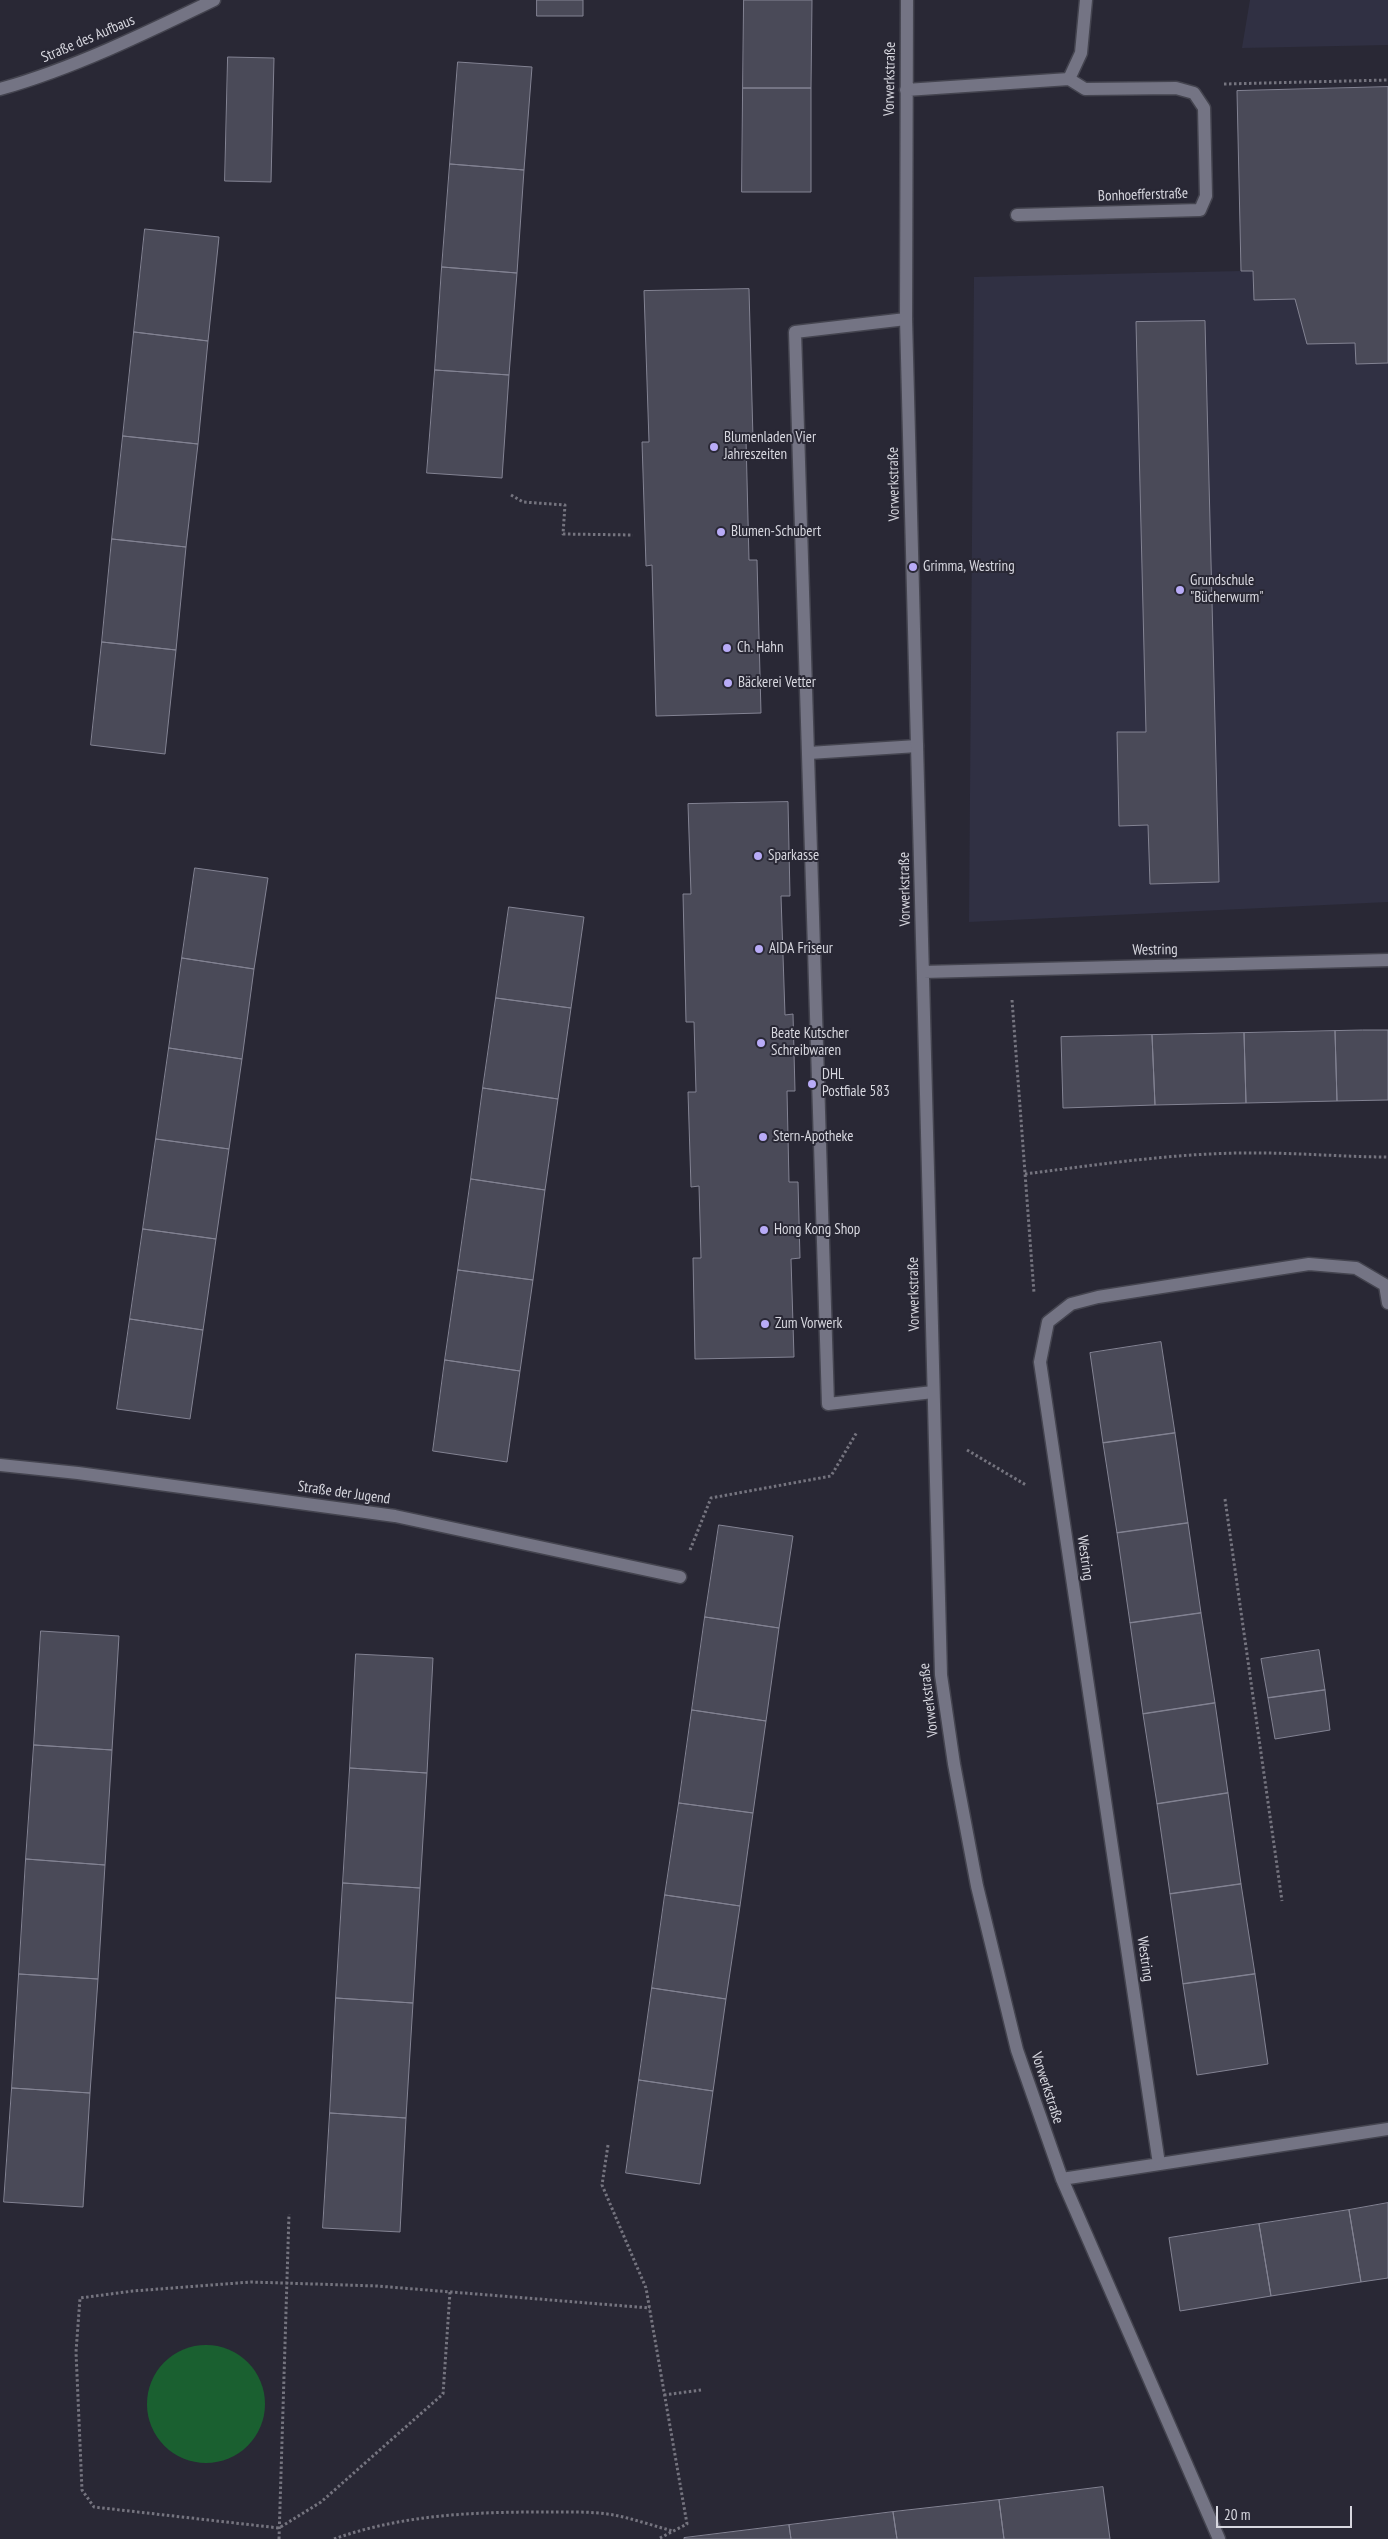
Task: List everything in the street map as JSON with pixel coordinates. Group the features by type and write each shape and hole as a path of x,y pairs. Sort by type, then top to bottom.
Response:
{"street":[{"name":"Straße des Aufbaus","path":"0,89 32,80 169,22 214,0"},
{"name":"Vorwerkstraße","path":"907,0 906,319 941,1674 954,1764 977,1886 1017,2050 1062,2179 1219,2539"},
{"path":"1069,79 1081,53 1086,0"},
{"path":"906,90 1069,79 1084,89 1176,88 1186,90"},
{"name":"Bonhoefferstraße","path":"1017,215 1200,210 1206,196 1204,108 1194,93 1186,90"},
{"path":"906,319 796,332 828,1404 933,1392"},
{"path":"809,752 917,746"},
{"name":"Westring","path":"923,972 1388,960"},
{"name":"Westring","path":"1159,2164 1040,1362 1048,1322 1071,1304 1098,1297 1309,1264 1356,1268 1385,1286 1388,1303"},
{"name":"Straße der Jugend","path":"0,1465 98,1476 395,1516 680,1577"},
{"path":"1062,2179 1388,2129"}],"path":[{"path":"1186,90 1227,83 1388,80"},
{"path":"511,495 523,502 565,505 563,534 634,535"},
{"path":"1009,970 1035,1303"},
{"path":"1025,1174 1136,1159 1196,1155 1259,1153 1331,1157 1388,1157"},
{"path":"680,1577 711,1498 831,1476 857,1432 854,1402"},
{"path":"934,1431 1061,1506"},
{"path":"1225,1499 1282,1901"},
{"path":"608,2145 602,2185 646,2288 687,2524 658,2539"},
{"path":"279,2539 289,2214"},
{"path":"450,2292 443,2394 321,2502 279,2528 94,2507 82,2490 76,2352 80,2298 133,2291 251,2282 377,2286 650,2308"},
{"path":"664,2396 701,2390"},
{"path":"334,2539 368,2528 410,2520 450,2514 502,2512 613,2515 673,2531"}],"shaded area":[{"path":"1250,0 1388,0 1388,45 1242,48"},
{"name":"Grundschule \"Bücherwurm\"","path":"1388,87 1388,902 969,922 974,277 1241,271 1237,91"}],"green space":[{"path":"206,2345 229,2349 248,2362 261,2381 265,2404 261,2427 248,2446 229,2459 206,2463 183,2459 164,2446 151,2427 147,2404 151,2381 164,2362 183,2349"}],"building":[{"path":"537,0 583,0 583,16 537,16"},
{"path":"744,0 812,0 811,88 743,88"},
{"path":"228,57 274,58 271,182 225,181"},
{"path":"458,62 532,67 524,170 450,164"},
{"path":"1388,87 1388,363 1356,364 1355,343 1307,344 1295,299 1254,300 1253,271 1241,271 1237,91"},
{"path":"743,88 811,88 811,192 742,192"},
{"path":"450,164 524,170 517,273 442,267"},
{"path":"145,229 219,237 208,341 134,332"},
{"path":"442,267 517,273 509,375 435,370"},
{"path":"749,289 753,439 746,439 749,560 757,560 761,713 656,716 652,565 646,566 642,442 649,442 644,291"},
{"name":"Grundschule \"Bücherwurm\"","path":"1205,321 1219,882 1150,884 1148,825 1119,826 1117,732 1146,732 1136,322"},
{"path":"134,332 208,341 198,444 123,436"},
{"path":"435,370 509,375 502,478 427,473"},
{"path":"123,436 198,444 186,547 112,539"},
{"path":"112,539 186,547 176,650 102,642"},
{"path":"102,642 176,650 165,754 91,745"},
{"path":"788,802 790,896 781,896 785,1015 793,1014 795,1091 787,1091 789,1182 798,1182 800,1258 791,1259 794,1357 695,1359 693,1258 701,1258 699,1186 691,1187 688,1092 696,1092 694,1022 686,1022 683,894 691,894 688,804"},
{"path":"195,868 268,878 254,969 182,958"},
{"path":"509,907 584,917 571,1008 496,998"},
{"path":"182,958 254,969 242,1059 169,1048"},
{"path":"496,998 571,1008 558,1099 483,1088"},
{"path":"1388,1030 1388,1100 1337,1101 1335,1031"},
{"path":"1335,1031 1337,1101 1246,1103 1244,1033"},
{"path":"1244,1033 1246,1103 1155,1105 1152,1035"},
{"path":"1152,1035 1155,1105 1063,1108 1061,1037"},
{"path":"169,1048 242,1059 229,1149 156,1139"},
{"path":"483,1088 558,1099 545,1190 471,1179"},
{"path":"156,1139 229,1149 216,1239 143,1229"},
{"path":"471,1179 545,1190 533,1280 458,1270"},
{"path":"143,1229 216,1239 203,1330 130,1319"},
{"path":"458,1270 533,1280 520,1371 445,1360"},
{"path":"130,1319 203,1330 190,1419 117,1409"},
{"path":"1161,1342 1175,1433 1103,1443 1090,1353"},
{"path":"445,1360 520,1371 507,1462 433,1451"},
{"path":"1175,1433 1188,1523 1117,1533 1103,1443"},
{"path":"1188,1523 1201,1613 1130,1623 1117,1533"},
{"path":"719,1525 793,1536 779,1628 705,1617"},
{"path":"1201,1613 1215,1703 1143,1714 1130,1623"},
{"path":"705,1617 779,1628 766,1721 692,1710"},
{"path":"41,1631 119,1636 112,1750 34,1745"},
{"path":"1319,1650 1325,1690 1268,1698 1261,1659"},
{"path":"356,1654 433,1658 427,1773 350,1768"},
{"path":"1325,1690 1330,1730 1275,1739 1268,1698"},
{"path":"1215,1703 1228,1793 1157,1804 1143,1714"},
{"path":"692,1710 766,1721 753,1813 679,1803"},
{"path":"34,1745 112,1750 105,1865 26,1859"},
{"path":"350,1768 427,1773 420,1888 343,1883"},
{"path":"1228,1793 1241,1884 1170,1894 1157,1804"},
{"path":"679,1803 753,1813 740,1906 665,1895"},
{"path":"26,1859 105,1865 98,1979 19,1974"},
{"path":"343,1883 420,1888 413,2003 336,1998"},
{"path":"1241,1884 1255,1974 1183,1984 1170,1894"},
{"path":"665,1895 740,1906 726,1999 652,1988"},
{"path":"19,1974 98,1979 90,2093 12,2088"},
{"path":"1255,1974 1268,2064 1197,2075 1183,1984"},
{"path":"652,1988 726,1999 713,2091 639,2080"},
{"path":"336,1998 413,2003 406,2118 330,2113"},
{"path":"639,2080 713,2091 700,2184 626,2173"},
{"path":"12,2088 90,2093 83,2207 4,2202"},
{"path":"330,2113 406,2118 400,2232 323,2228"},
{"path":"1388,2203 1388,2278 1361,2282 1349,2210"},
{"path":"1349,2210 1361,2282 1271,2296 1259,2224"},
{"path":"1259,2224 1271,2296 1180,2311 1169,2238"},
{"path":"1103,2487 1110,2539 1004,2539 999,2500"},
{"path":"999,2500 1004,2539 897,2539 893,2512"},
{"path":"893,2512 897,2539 791,2539 789,2525"},
{"path":"789,2525 791,2539 684,2539 684,2538"}],"place":[{"name":"Blumenladen Vier Jahreszeiten","path":"714,447"},
{"name":"Blumen-Schubert","path":"721,532"},
{"name":"Grimma, Westring","path":"913,567"},
{"name":"Grundschule \"Bücherwurm\"","path":"1180,590"},
{"name":"Ch. Hahn","path":"727,648"},
{"name":"Bäckerei Vetter","path":"728,683"},
{"name":"Sparkasse","path":"758,856"},
{"name":"AIDA Friseur","path":"759,949"},
{"name":"Beate Kutscher Schreibwaren","path":"761,1043"},
{"name":"DHL Postfiale 583","path":"812,1084"},
{"name":"Stern-Apotheke","path":"763,1137"},
{"name":"Hong Kong Shop","path":"764,1230"},
{"name":"Zum Vorwerk","path":"765,1324"}]}
